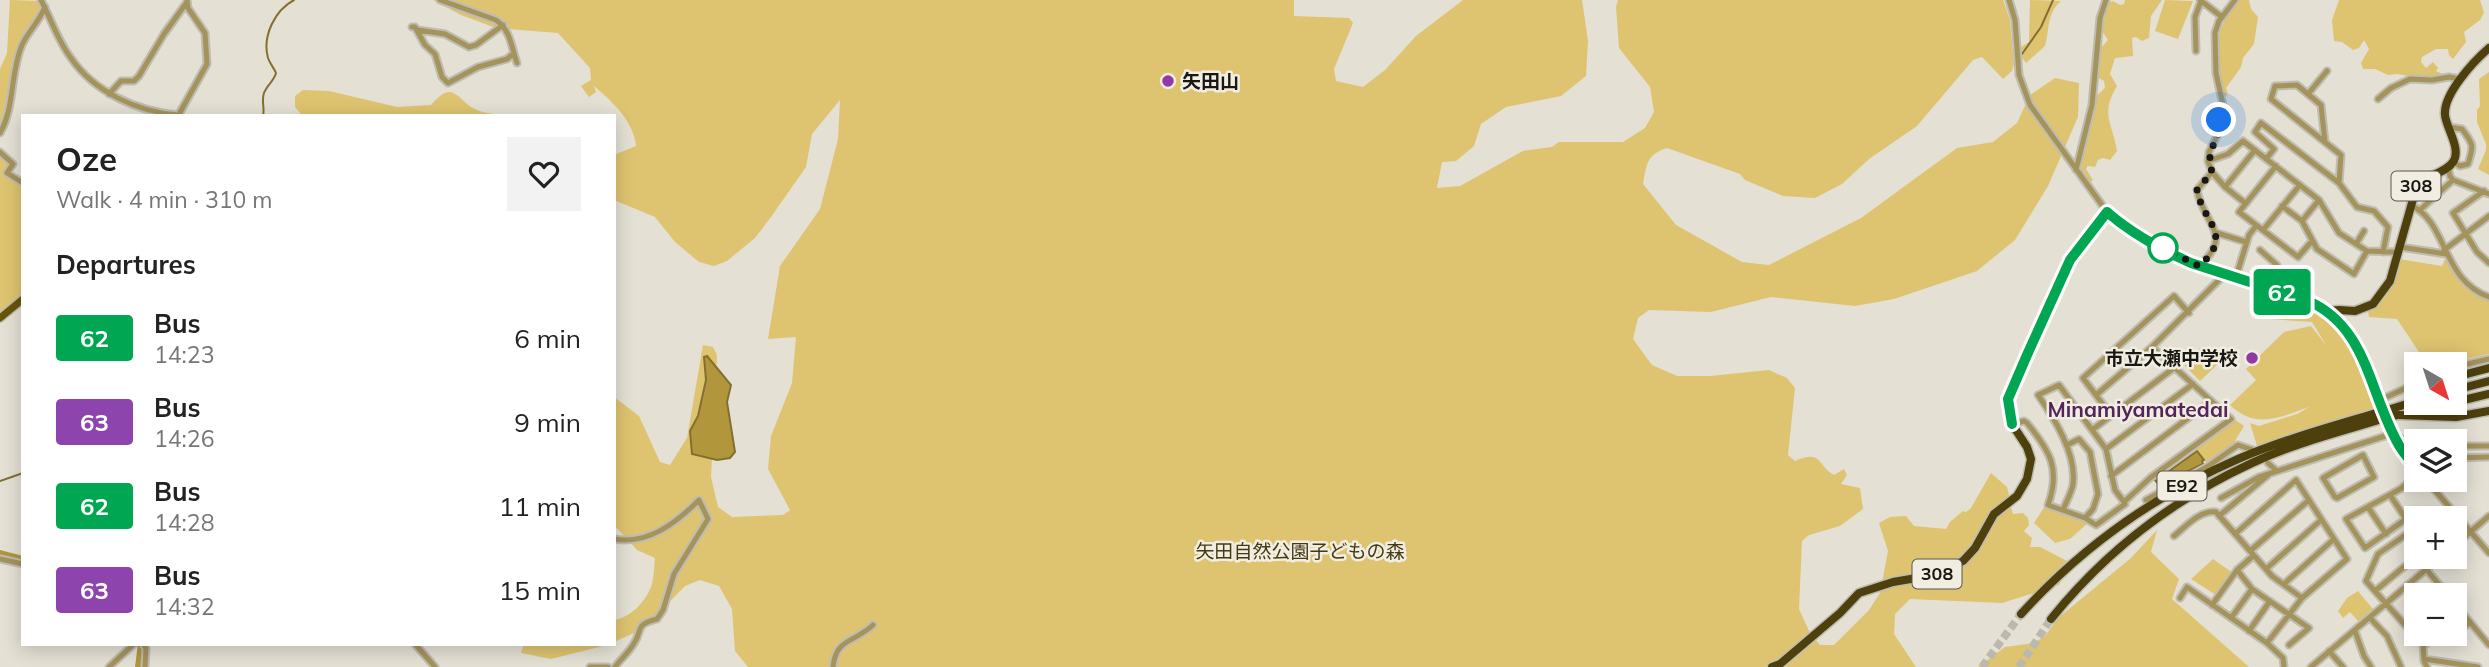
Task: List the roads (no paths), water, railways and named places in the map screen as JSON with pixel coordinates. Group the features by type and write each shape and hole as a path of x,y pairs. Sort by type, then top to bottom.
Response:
{"highway":[{"name":"308","path":"2327,312 2356,311 2373,304 2390,281 2414,189 2419,182 2451,164 2455,152 2445,109 2460,79 2489,48"},
{"name":"308","path":"1772,667 1780,664 1840,613 1859,593 1893,582 1934,575 1967,557 1991,518 2017,496 2029,474 2031,463 2028,447 2012,424 2008,399 2070,260 2107,212"},
{"path":"2107,212 2175,256 2315,304 2327,312"},
{"path":"2468,373 2489,368"},
{"path":"2468,387 2489,381"},
{"name":"E92","path":"2468,399 2489,394"},
{"path":"2398,409 2404,405"},
{"name":"E92","path":"2051,619 2085,580 2116,551 2169,509 2197,492 2253,462 2404,406"},
{"name":"E92","path":"2398,409 2404,408"},
{"path":"2398,409 2456,417 2489,411"},
{"name":"E92","path":"2021,614 2061,572 2092,546 2179,487 2240,458 2286,441 2377,416"}],"main road":[{"path":"0,318 21,301"}],"street":[{"path":"41,0 72,60 109,94 161,114"},
{"path":"440,0 503,25 517,63"},
{"path":"2009,0 2015,20 2019,75 2023,89 2039,119 2107,212"},
{"path":"2076,170 2092,105 2100,18 2106,0"},
{"path":"2235,0 2222,17 2215,33 2214,60 2223,105 2219,120 2220,130 2209,152 2208,161 2212,172 2225,187 2245,203"},
{"path":"109,94 118,84 126,80 134,81 139,76 187,1"},
{"path":"179,114 207,64 205,33 188,8 187,1"},
{"path":"2196,51 2195,16 2200,1 2222,17"},
{"path":"0,133 8,115 22,45 45,7"},
{"path":"503,25 475,46 469,47 445,34 415,29 425,45 435,54 442,77 448,83 478,67 508,58 514,53"},
{"path":"2308,94 2327,71"},
{"path":"2378,99 2410,79 2460,79"},
{"path":"2325,142 2321,105 2297,85 2275,86 2271,99 2325,142 2342,155 2339,183"},
{"path":"2266,159 2274,149 2255,132 2261,123 2339,183 2357,207 2374,211 2388,227 2383,252"},
{"path":"2449,127 2462,129 2472,142 2473,148 2468,164 2451,164 2453,180"},
{"path":"2208,161 2228,154 2243,141 2319,200 2337,231 2367,251 2399,249 2445,252 2489,216"},
{"path":"2225,187 2255,150"},
{"path":"0,152 13,164 7,173 21,182"},
{"path":"2276,166 2239,212 2298,257 2312,241"},
{"path":"2199,266 2214,250 2217,233 2197,190 2212,172"},
{"path":"2453,180 2486,193"},
{"path":"2421,209 2453,180"},
{"path":"2263,230 2300,185"},
{"path":"2486,193 2452,213 2477,252 2489,263"},
{"path":"2302,221 2319,200"},
{"path":"2410,205 2421,209 2466,284 2489,297"},
{"path":"2282,206 2302,221 2320,252 2354,274 2367,251"},
{"path":"2236,277 2246,242 2256,226"},
{"path":"2356,244 2364,231"},
{"path":"2217,233 2246,242"},
{"path":"2260,250 2277,265 2270,288"},
{"path":"2096,395 2189,313 2225,274"},
{"path":"2111,415 2084,378 2174,296 2189,313"},
{"path":"2327,312 2341,323 2355,341 2394,436 2404,450"},
{"path":"2012,424 2024,421 2049,454 2054,489 2048,505 2085,518 2096,525 2125,504 2124,502 2150,478 2231,419 2152,347"},
{"path":"2468,364 2489,359"},
{"path":"2092,430 2174,368"},
{"path":"2063,510 2073,484 2067,445 2038,395 2059,384 2106,449 2116,490 2124,502"},
{"path":"2106,449 2193,384"},
{"path":"2380,400 2404,389"},
{"path":"2111,475 2211,401"},
{"path":"2221,498 2238,486 2274,472 2385,436 2404,439"},
{"path":"2067,445 2079,439 2090,452 2098,494 2093,509 2085,518"},
{"path":"2146,500 2207,467 2238,445 2252,450"},
{"path":"2467,446 2489,446"},
{"path":"2328,455 2333,471"},
{"path":"2363,455 2375,476 2337,498 2323,478 2333,471 2363,455"},
{"path":"2467,458 2489,457"},
{"path":"2268,463 2274,472"},
{"path":"2219,516 2274,472"},
{"path":"2235,534 2296,480 2347,558 2302,598 2267,643"},
{"path":"2390,495 2406,519 2365,548 2346,519 2404,485"},
{"path":"2436,492 2489,554"},
{"path":"615,667 635,643 639,626 657,619 663,610 674,574 708,519 699,500 660,531 630,542 616,539"},
{"path":"2211,605 2252,553 2308,500"},
{"path":"2368,507 2386,534"},
{"path":"2174,536 2211,511 2219,516 2266,569 2302,598"},
{"path":"2467,535 2489,516"},
{"path":"2266,569 2320,520"},
{"path":"2404,536 2378,554 2366,581 2404,624"},
{"path":"2284,584 2334,539"},
{"path":"0,559 21,564"},
{"path":"2375,591 2404,567"},
{"path":"2409,583 2426,569 2438,583"},
{"path":"2237,570 2252,589 2309,628 2289,645"},
{"path":"2180,598 2187,587 2267,643 2283,658 2284,667"},
{"path":"2312,666 2404,588"},
{"path":"2231,618 2252,589"},
{"path":"2249,631 2270,601"},
{"path":"2370,618 2387,636 2401,667"},
{"path":"2467,618 2489,645"},
{"path":"833,667 834,653 839,646 862,635 873,625"},
{"path":"2354,631 2371,667"},
{"path":"109,667 132,646"},
{"path":"145,646 145,667"},
{"path":"417,646 435,667"},
{"path":"2423,646 2427,667"},
{"path":"2329,651 2343,667"},
{"path":"2424,659 2478,667"},
{"path":"590,667 608,667"}],"waterway":[{"path":"263,114 264,93 276,73 268,58 269,33 281,10 294,0"},
{"path":"2022,54 2041,27 2053,0"},
{"path":"0,481 21,474"},
{"path":"0,554 21,559"},
{"path":"139,667 142,646"}],"tunnel":[{"path":"1982,667 2021,614"},
{"path":"2019,667 2051,619"}],"place":[{"name":"矢田山","path":"1168,81"},
{"name":"市立大瀬中学校","path":"2252,358"}],"district":[{"name":"Minamiyamatedai","path":"2138,410"}],"park label":[{"name":"矢田自然公園子どもの森","path":"1300,551"}]}
